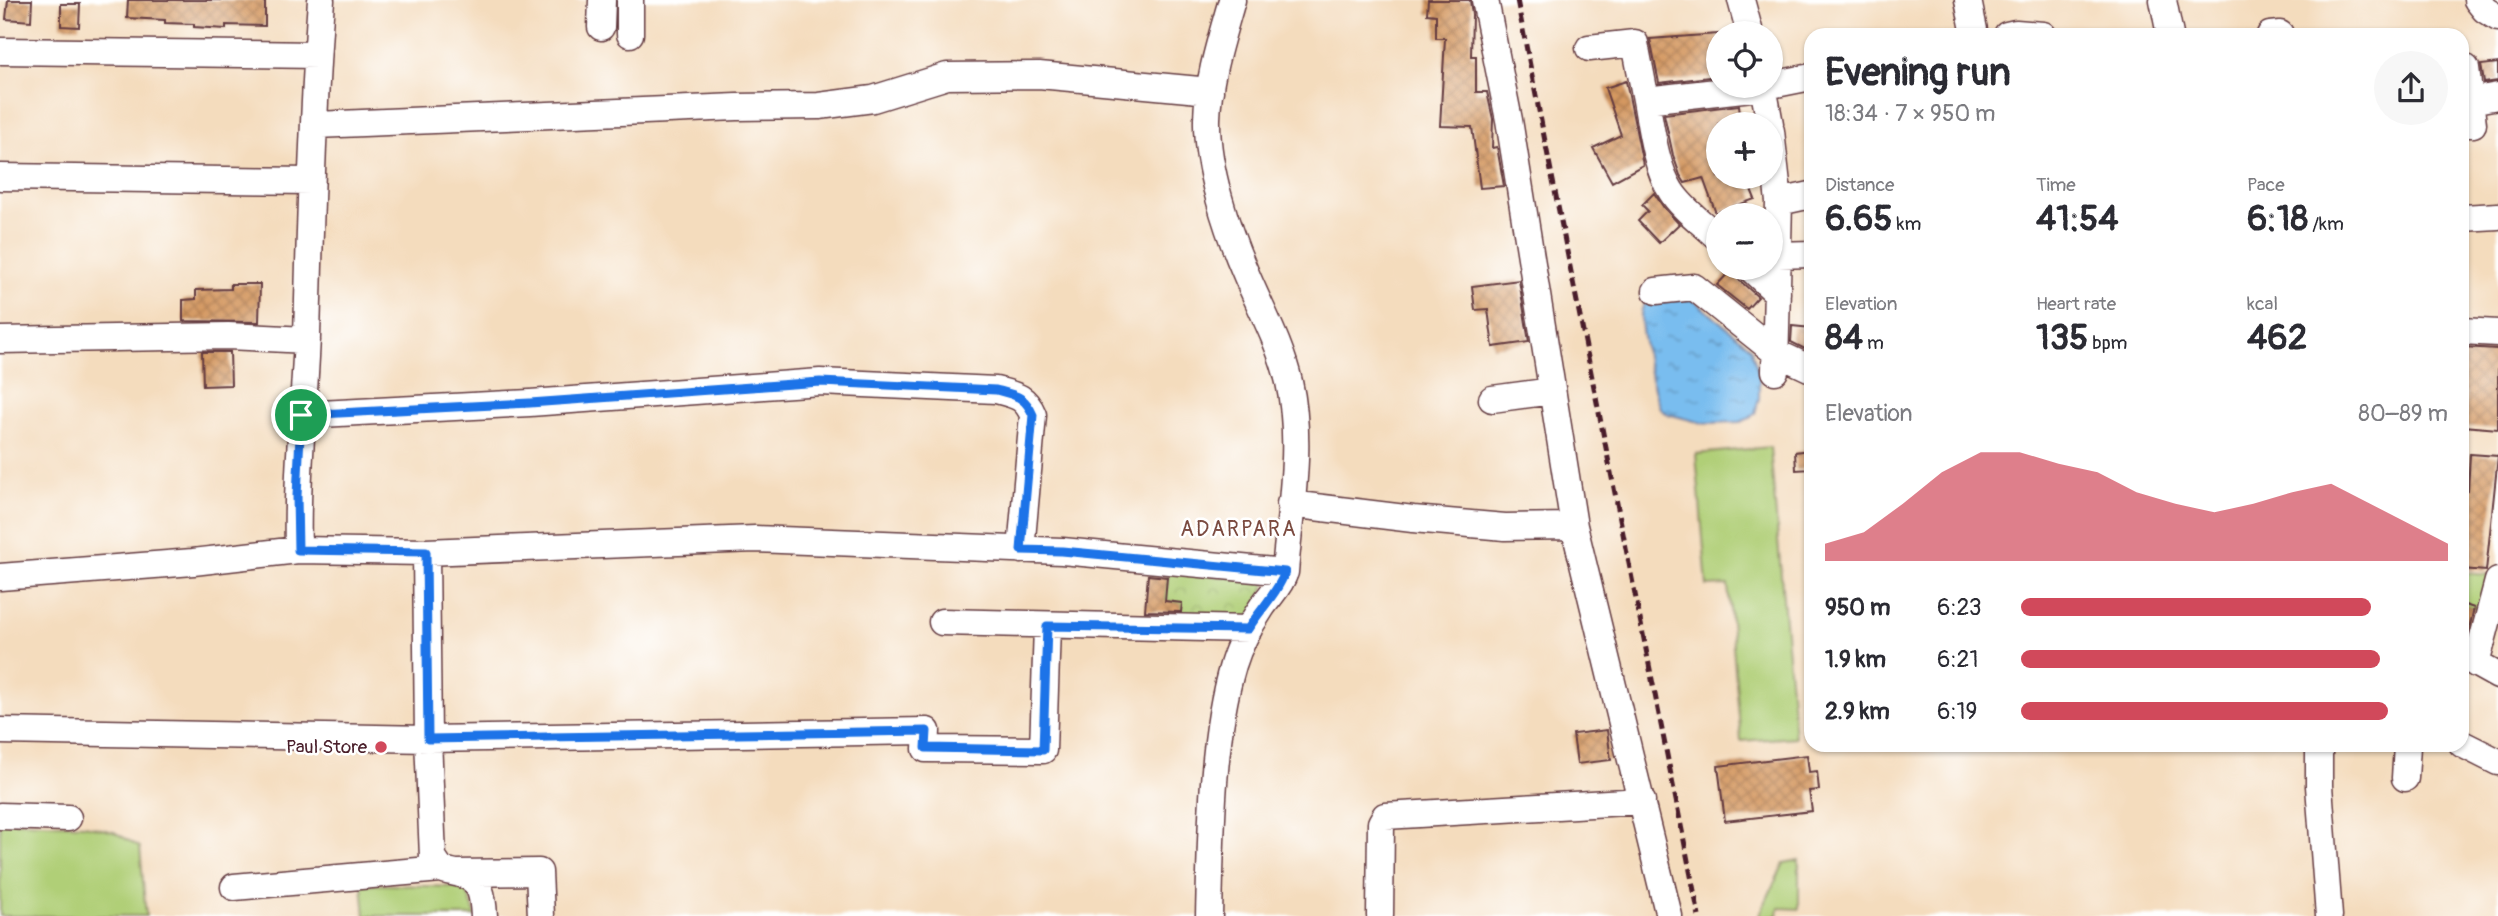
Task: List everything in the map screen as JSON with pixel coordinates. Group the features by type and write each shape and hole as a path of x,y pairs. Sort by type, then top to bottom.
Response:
{"street":[{"path":"298,550 297,496 307,340 310,181 316,125 321,0"},
{"path":"601,27 602,0"},
{"path":"630,0 630,34"},
{"path":"1209,916 1211,835 1221,727 1233,664 1248,629 1265,602 1280,586 1285,572 1297,450 1295,415 1280,347 1245,273 1211,161 1207,121 1210,91 1214,61 1232,0"},
{"path":"1485,0 1509,120 1574,526 1669,916"},
{"path":"1741,0 1747,21"},
{"path":"1968,0 1974,28"},
{"path":"2163,0 2169,28"},
{"path":"2477,0 2485,10 2498,18"},
{"path":"1588,48 1635,43 1654,141 1666,182 1672,194 1706,227"},
{"path":"0,51 317,55"},
{"path":"316,125 819,106 873,99 947,76 1040,75 1210,91"},
{"path":"1783,83 1804,78"},
{"path":"1646,100 1706,93"},
{"path":"2469,111 2498,96"},
{"path":"0,177 310,181"},
{"path":"1778,189 1779,202 1804,197"},
{"path":"2469,218 2498,216"},
{"path":"1783,255 1804,254"},
{"path":"1763,280 1777,293"},
{"path":"1775,361 1777,280"},
{"path":"1656,291 1694,287 1775,361 1804,367"},
{"path":"2469,331 2498,333"},
{"path":"0,340 228,336 307,340"},
{"path":"301,415 530,403 820,382 996,390 1017,396 1028,404 1033,415 1021,550"},
{"path":"1492,398 1552,391"},
{"path":"1290,504 1506,527 1574,526"},
{"path":"0,577 192,562 298,550 426,552 755,539 1062,551 1285,572"},
{"path":"426,552 428,739 433,856 446,871 465,875 478,885 485,916"},
{"path":"2479,665 2498,581"},
{"path":"942,622 1248,629"},
{"path":"0,731 428,739 927,731 926,748 1043,750 1047,626"},
{"path":"2469,748 2498,762"},
{"path":"2319,752 2329,916"},
{"path":"2405,778 2407,752"},
{"path":"1380,916 1381,823 1385,816 1642,801"},
{"path":"0,816 68,818"},
{"path":"234,887 446,871 539,872 541,916"}],"green space":[{"path":"1770,447 1795,737 1741,741 1728,585 1707,586 1696,454"},
{"path":"1168,571 1267,581 1250,621 1180,617 1182,603 1165,601"},
{"path":"2469,573 2492,575 2483,612 2469,607"},
{"path":"0,821 85,825 114,832 140,847 146,916 0,916"},
{"path":"1799,860 1799,909 1779,908 1778,916 1759,916 1784,863"},
{"path":"362,884 456,887 467,892 476,916 365,916"}],"water":[{"path":"1654,298 1692,299 1751,347 1759,376 1759,398 1755,413 1750,418 1740,422 1702,423 1668,414 1660,408 1647,358 1641,316 1644,305"}],"building":[{"path":"8,0 32,0 31,21 6,19"},
{"path":"128,0 265,0 265,26 226,25 226,29 165,23 165,20 127,18"},
{"path":"1428,0 1470,0 1471,56 1476,56 1476,92 1487,92 1493,119 1492,148 1497,147 1504,186 1480,188 1472,127 1440,126 1445,38 1436,38 1436,15 1427,14"},
{"path":"61,4 80,4 79,27 61,26"},
{"path":"1706,35 1706,77 1659,83 1650,39"},
{"path":"2498,63 2498,81 2484,83 2481,65"},
{"path":"1626,81 1643,165 1612,182 1593,148 1621,135 1605,88"},
{"path":"1739,105 1740,112 1706,112 1706,186 1703,178 1685,183 1680,175 1664,114"},
{"path":"1707,189 1751,189 1755,199 1744,203 1712,203"},
{"path":"1654,193 1679,224 1659,243 1638,221 1648,211 1642,205"},
{"path":"1519,280 1529,342 1493,347 1488,309 1475,310 1472,286"},
{"path":"1722,280 1739,280 1758,297 1747,309 1717,285"},
{"path":"231,284 260,284 259,322 183,321 183,300 196,299 196,290 231,289"},
{"path":"1792,326 1804,327 1804,348 1791,342"},
{"path":"2469,347 2498,349 2498,429 2469,427"},
{"path":"202,352 230,352 231,385 203,386"},
{"path":"1804,451 1804,469 1796,470 1795,452"},
{"path":"2470,454 2498,456 2486,571 2469,570"},
{"path":"1148,575 1167,577 1165,601 1182,603 1181,612 1145,611"},
{"path":"2469,606 2474,608 2469,629"},
{"path":"1607,730 1611,760 1577,764 1573,734"},
{"path":"1807,755 1809,772 1817,771 1819,790 1809,791 1812,811 1725,821 1718,766"}],"railway":[{"path":"1517,0 1699,916"}],"place":[{"name":"Paul Store","path":"381,747"}],"district":[{"name":"ADARPARA","path":"1239,529"}],"route":[{"path":"820,382 996,390 1017,396 1028,404 1033,415 1021,550 1062,551 1285,572 1280,586 1260,609 1248,629 1047,626 1043,750 926,748 927,731 428,739 426,552 298,550 297,496 301,415 530,403 820,382"}]}
